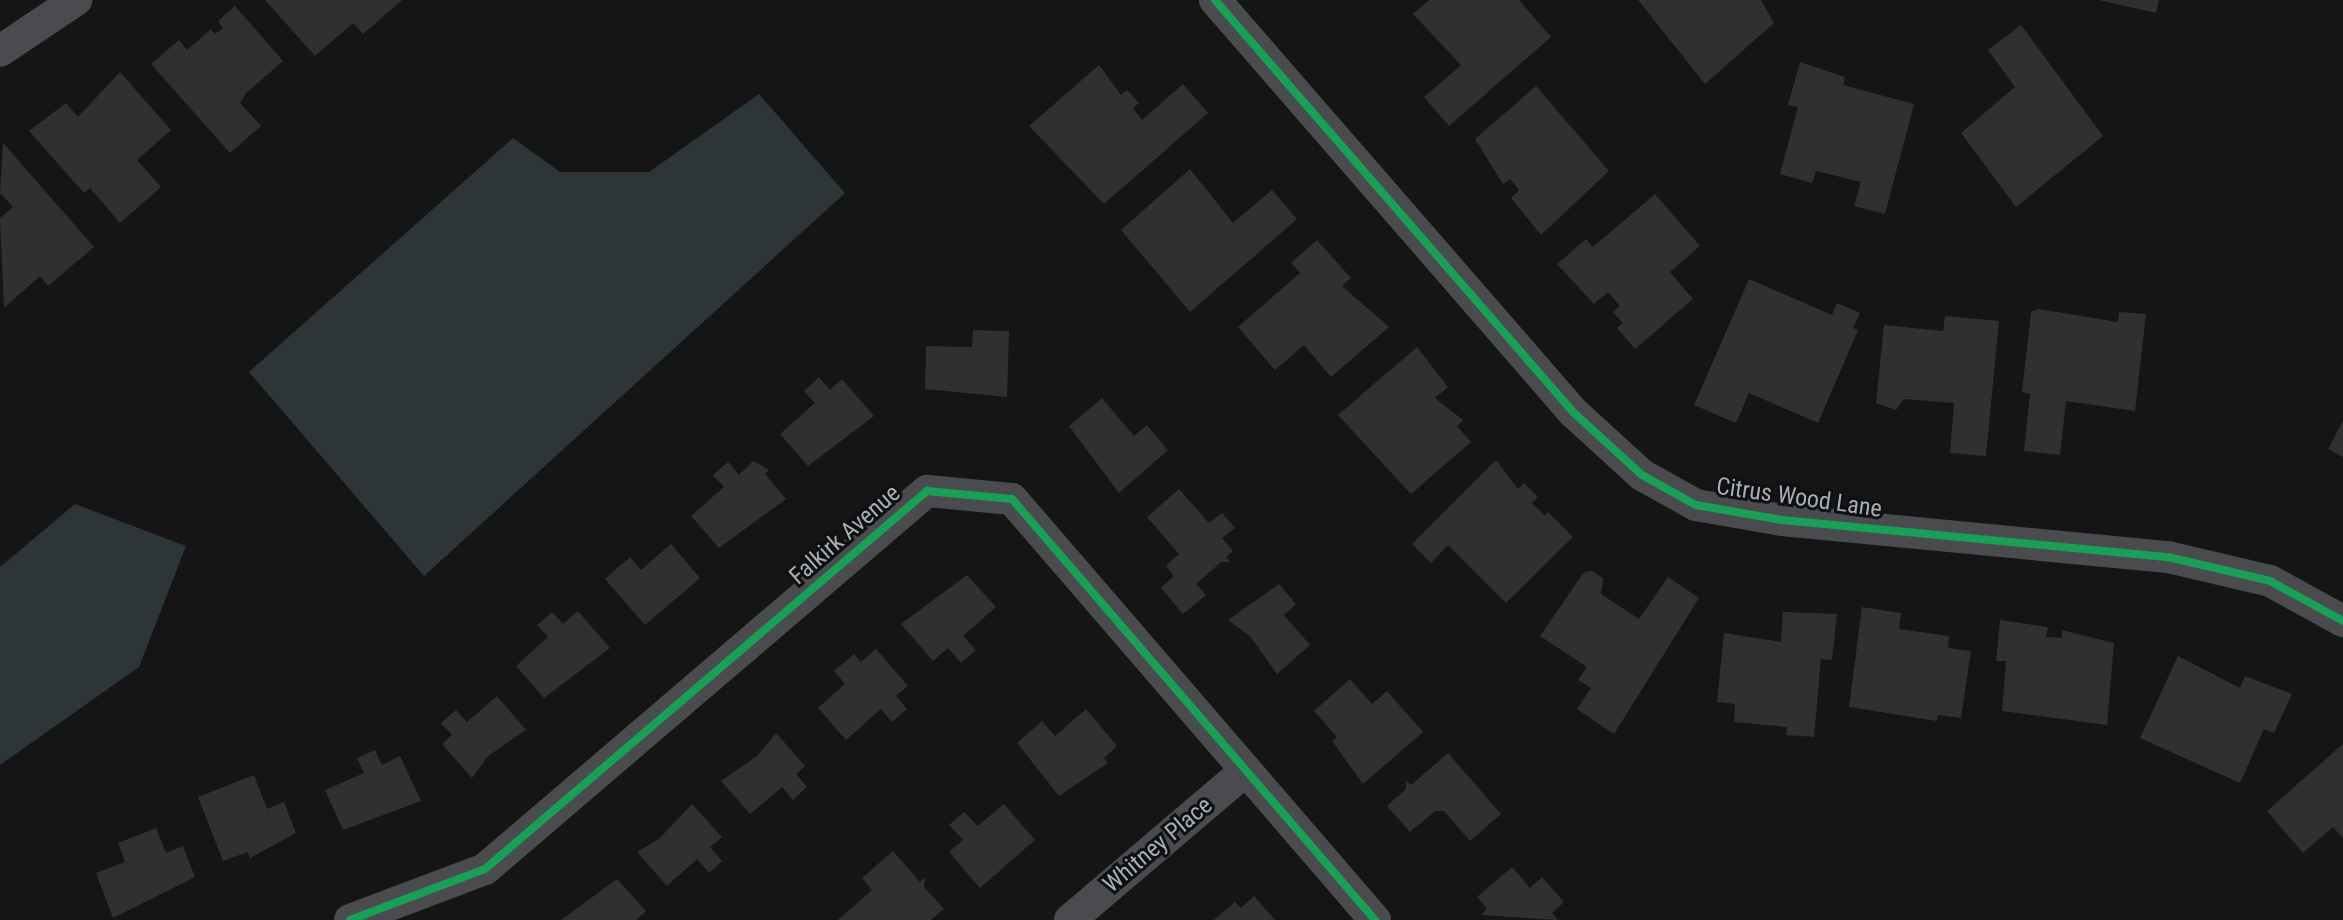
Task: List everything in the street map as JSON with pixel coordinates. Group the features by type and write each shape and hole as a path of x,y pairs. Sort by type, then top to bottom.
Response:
{"street":[{"path":"0,51 76,0"},
{"name":"Citrus Wood Lane","path":"1215,0 1573,412 1656,483 1696,505 1782,520 2168,557 2270,581 2343,621"},
{"name":"Falkirk Avenue","path":"350,920 485,869 927,491 1012,499 1375,920"},
{"name":"Whitney Place","path":"1070,920 1246,770"}],"shaded area":[{"path":"759,94 845,193 424,576 249,372 513,138 560,172 649,172"},
{"path":"75,504 186,546 139,667 0,765 0,567"}],"building":[{"path":"265,0 402,0 363,34 353,23 315,56"},
{"path":"1429,0 1519,0 1551,37 1449,126 1424,97 1461,65 1413,14"},
{"path":"1638,0 1761,0 1774,23 1705,84"},
{"path":"2099,0 2159,0 2156,13"},
{"path":"235,6 283,61 246,93 240,103 261,126 230,153 151,64 179,40 187,50 211,29 215,34 223,28 218,21"},
{"path":"2021,25 2103,136 2016,207 1961,133 2015,87 1988,50"},
{"path":"1800,62 1845,77 1843,85 1914,104 1885,214 1854,206 1861,182 1816,171 1812,183 1780,174 1798,107 1788,105"},
{"path":"1099,65 1121,95 1127,90 1139,103 1133,108 1142,120 1183,84 1208,113 1104,204 1029,126"},
{"path":"120,72 171,130 137,160 161,187 120,223 90,188 84,193 29,131 66,103 78,117"},
{"path":"1536,86 1609,171 1541,235 1511,198 1519,190 1510,179 1503,184 1475,139"},
{"path":"3,143 94,247 48,286 40,276 4,308 0,218 13,207 0,193"},
{"path":"1190,169 1233,223 1272,190 1297,219 1190,312 1121,230"},
{"path":"1655,194 1700,246 1670,272 1693,299 1635,349 1617,328 1623,323 1613,312 1620,306 1608,292 1594,304 1557,264 1586,239 1593,247"},
{"path":"1317,240 1351,278 1342,286 1389,327 1331,377 1304,345 1275,370 1238,327 1300,273 1291,263"},
{"path":"1749,279 1832,315 1837,303 1860,313 1853,328 1858,330 1818,423 1749,393 1736,423 1694,405"},
{"path":"2038,309 2118,322 2119,312 2146,314 2135,411 2066,401 2060,455 2024,451 2030,394 2022,392 2031,312"},
{"path":"1945,316 1999,321 1986,456 1950,453 1954,403 1904,399 1896,410 1876,403 1884,325 1943,331"},
{"path":"973,330 1009,331 1007,397 925,389 926,346 972,347"},
{"path":"1417,347 1448,387 1435,398 1463,420 1457,426 1471,442 1411,494 1338,415"},
{"path":"819,377 830,390 842,379 874,416 808,466 780,434 815,403 804,391"},
{"path":"1102,398 1134,436 1147,425 1168,450 1119,493 1069,426"},
{"path":"2343,421 2343,457 2328,449"},
{"path":"1496,460 1518,489 1524,483 1538,497 1532,503 1545,516 1548,512 1573,537 1506,603 1448,545 1431,563 1412,544"},
{"path":"753,461 769,470 765,474 786,499 719,548 691,516 724,487 713,475 728,462 739,475"},
{"path":"1179,489 1209,523 1222,513 1235,528 1222,538 1233,551 1226,557 1230,562 1221,562 1196,584 1206,595 1183,614 1161,588 1174,576 1166,566 1179,554 1147,517"},
{"path":"671,544 700,578 645,625 605,579 630,557 641,570"},
{"path":"1592,571 1603,578 1601,594 1639,619 1668,577 1699,598 1614,734 1577,709 1591,688 1578,680 1587,667 1540,636 1584,572"},
{"path":"967,575 996,607 963,636 976,650 961,663 948,648 933,661 901,624"},
{"path":"1279,584 1296,604 1284,615 1310,645 1277,674 1250,636 1228,620"},
{"path":"1862,607 1901,613 1899,629 1949,636 1948,648 1971,651 1961,718 1938,715 1937,721 1849,707"},
{"path":"578,611 610,648 544,698 516,666 548,637 537,625 552,612 563,624"},
{"path":"1783,612 1837,614 1832,660 1821,659 1814,737 1786,735 1787,727 1734,722 1735,704 1717,702 1724,633 1781,642"},
{"path":"2000,620 2048,627 2046,637 2062,638 2062,630 2114,643 2107,725 2002,711 2006,661 1996,661"},
{"path":"876,649 908,686 896,696 907,709 892,722 881,709 846,740 818,708 845,684 834,671 854,654 861,662"},
{"path":"2178,656 2240,688 2245,676 2292,694 2274,733 2264,729 2240,783 2140,738"},
{"path":"1350,679 1372,704 1387,691 1423,732 1363,784 1332,741 1337,737 1314,711"},
{"path":"497,696 526,730 488,756 472,778 442,744 452,735 441,723 456,710 467,722"},
{"path":"1086,709 1117,746 1104,758 1108,763 1059,796 1017,743 1042,721 1055,736"},
{"path":"776,733 805,766 796,774 807,787 793,800 782,787 750,814 721,781 757,756"},
{"path":"2343,744 2343,838 2333,827 2303,853 2267,811"},
{"path":"375,750 382,765 400,756 421,801 343,830 325,790 364,773 357,758"},
{"path":"1448,753 1501,814 1470,841 1444,811 1435,811 1410,832 1387,806 1406,789 1406,780 1411,785"},
{"path":"254,775 267,809 284,802 296,833 250,858 248,852 223,861 198,797"},
{"path":"692,804 722,837 710,847 722,861 709,873 697,859 667,886 637,852 659,839"},
{"path":"1004,804 1035,840 980,888 949,852 963,840 949,825 964,812 978,826"},
{"path":"156,828 166,853 183,846 195,877 113,918 96,873 125,862 118,843"},
{"path":"893,851 920,882 925,877 924,887 944,909 931,920 838,920 872,890 862,878"},
{"path":"1512,867 1530,888 1542,877 1564,902 1552,913 1558,920 1481,915 1487,909 1477,897"},
{"path":"617,879 646,911 636,920 561,920"},
{"path":"1254,896 1275,920 1214,920 1235,902 1241,908"}],"cycle path":[{"path":"1215,0 1573,412 1642,475 1696,505 1782,520 2168,557 2270,581 2343,621"},
{"path":"350,920 485,869 927,491 1012,499 1375,920"}]}
